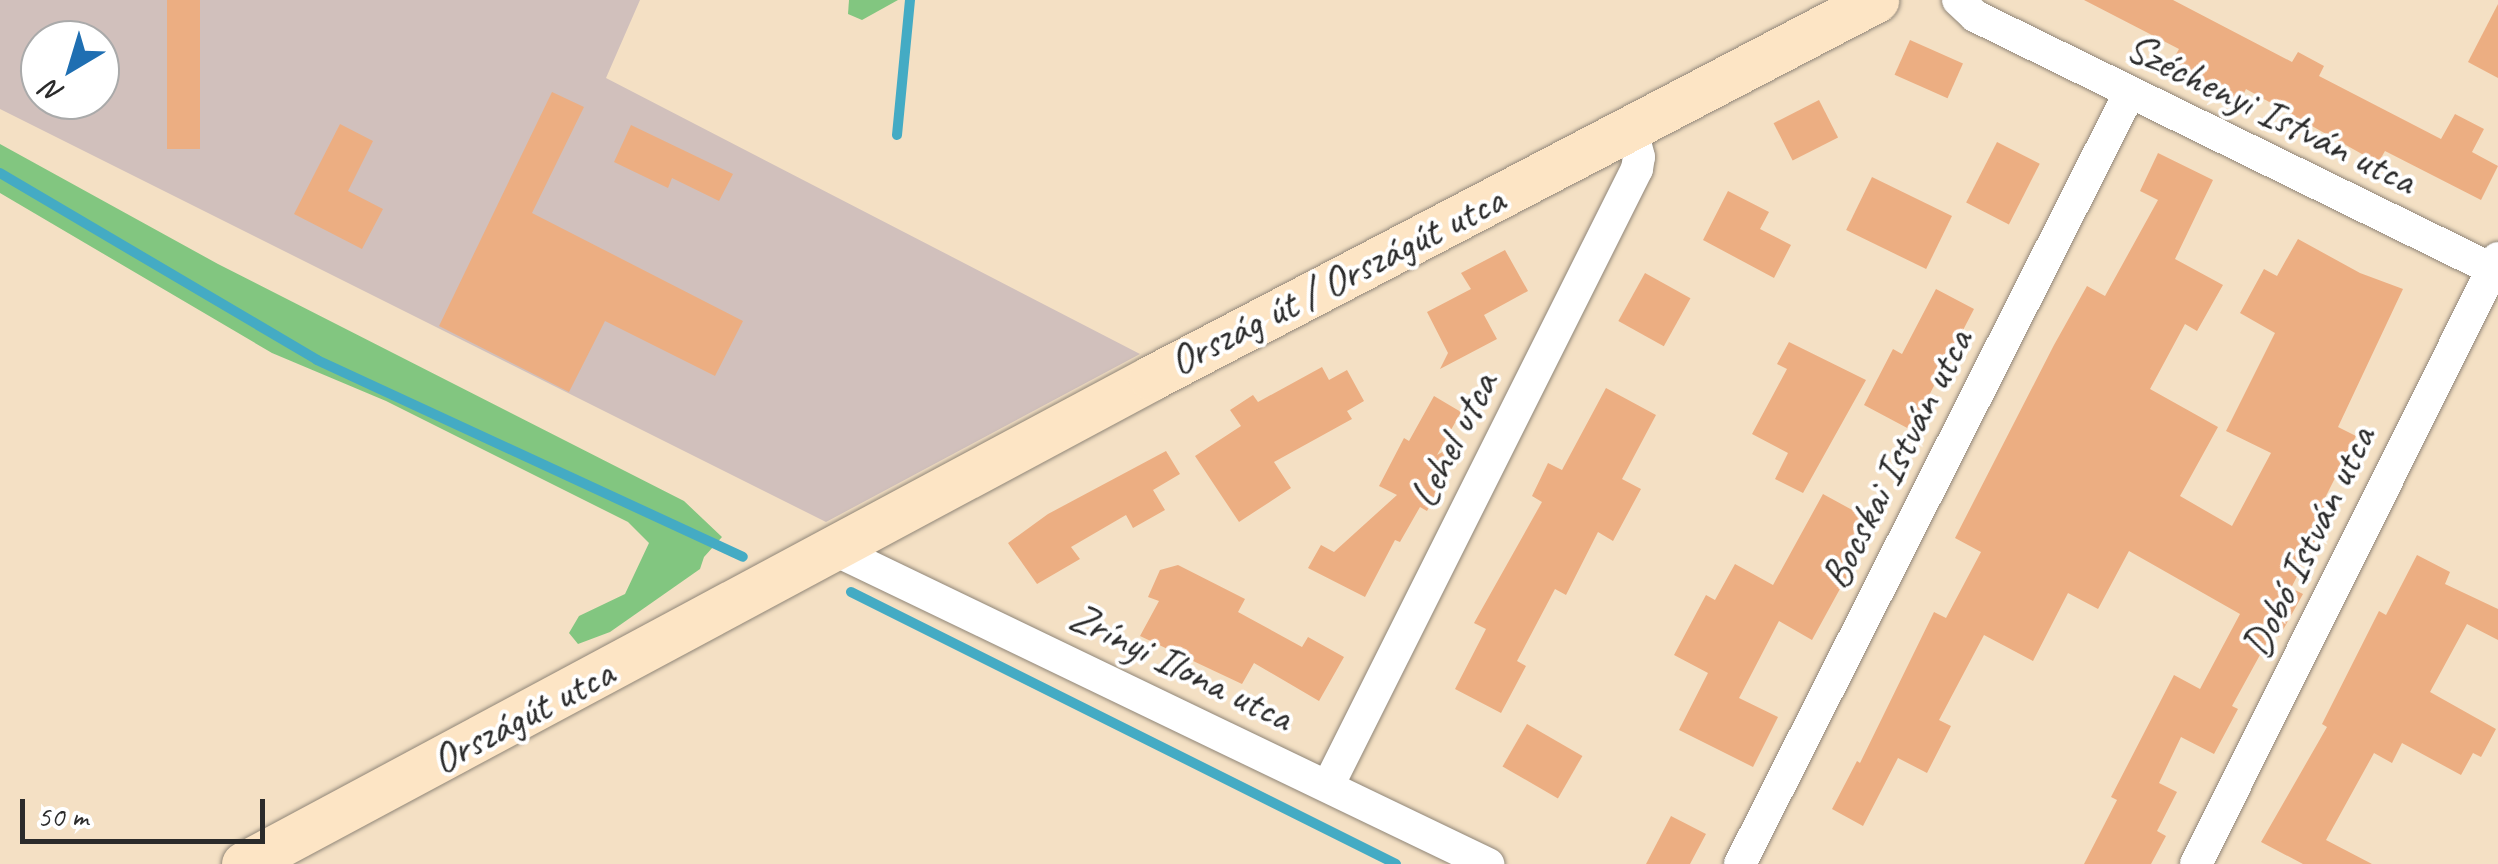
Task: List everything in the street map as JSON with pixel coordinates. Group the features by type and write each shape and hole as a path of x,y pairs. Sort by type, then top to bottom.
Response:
{"main road":[{"name":"Ország út / Országút utca","path":"818,558 1151,378 1876,0"},
{"name":"Országút utca","path":"244,864 818,558"}],"street":[{"name":"Széchenyi István utca","path":"1958,0 1975,16 2496,267"},
{"name":"Bocskai István utca","path":"1740,864 2130,92"},
{"name":"Lehel utca","path":"1328,786 1637,169 1639,157 1631,128"},
{"name":"Dobó István utca","path":"2196,864 2496,267"},
{"name":"Zrínyi Ilona utca","path":"818,558 1328,786 1488,864"}],"shaded area":[{"path":"0,0 640,0 606,78 1140,354 826,522 22,120 120,120 120,20 20,20 20,119 0,109"}],"green space":[{"path":"849,0 898,0 862,20 848,14"},
{"path":"0,144 218,264 684,501 722,537 704,557 700,569 610,632 578,644 569,633 579,616 625,594 649,543 628,522 386,401 272,353 0,193"}],"building":[{"path":"167,0 200,0 200,149 167,149"},
{"path":"2084,0 2173,0 2292,62 2298,52 2324,66 2319,76 2441,139 2455,114 2484,129 2472,152 2498,166 2481,200 2385,151 2378,163 2246,89 2240,101 2170,65 2179,49"},
{"path":"2498,4 2498,78 2468,62"},
{"path":"1910,40 1963,64 1948,98 1895,75"},
{"path":"552,92 584,107 532,213 743,321 715,376 605,321 569,392 439,326"},
{"path":"1819,100 1838,137 1793,161 1774,123"},
{"path":"340,124 373,141 348,191 383,209 362,249 294,214"},
{"path":"631,125 733,174 719,201 672,178 668,188 614,162"},
{"path":"1997,142 2040,164 2009,224 1966,203"},
{"path":"2158,153 2213,180 2175,259 2223,285 2197,331 2185,324 2150,389 2218,427 2180,496 2232,526 2271,453 2226,431 2275,333 2240,313 2264,269 2277,276 2298,239 2360,273 2403,289 2338,427 2356,436 2325,498 2335,503 2291,588 2303,594 2279,637 2272,633 2232,706 2238,709 2214,754 2181,737 2159,783 2177,792 2157,831 2166,836 2151,864 2084,864 2117,800 2111,797 2174,675 2200,689 2240,614 2129,551 2098,609 2068,593 2033,661 1984,635 1939,720 1951,726 1927,773 1898,758 1863,826 1832,809 1857,761 1860,763 1934,612 1946,618 1981,552 1955,538 2054,345 2087,286 2105,296 2158,200 2140,191"},
{"path":"1872,177 1952,216 1926,269 1846,230"},
{"path":"1728,191 1769,212 1760,229 1791,245 1774,278 1703,240"},
{"path":"1505,250 1528,291 1484,315 1497,339 1440,369 1448,353 1427,312 1471,289 1461,273"},
{"path":"1645,273 1690,298 1664,346 1618,321"},
{"path":"1936,289 1974,309 1911,430 1864,405 1893,349 1902,354"},
{"path":"1789,342 1866,380 1803,493 1775,479 1788,453 1752,434 1787,369 1777,364"},
{"path":"1322,367 1329,380 1347,370 1364,401 1347,411 1352,419 1274,462 1291,488 1239,522 1195,456 1241,426 1230,410 1253,395 1258,402"},
{"path":"1606,388 1656,415 1622,479 1641,489 1613,541 1598,532 1566,595 1555,589 1517,661 1526,666 1501,713 1455,689 1486,629 1474,623 1542,502 1532,496 1548,463 1562,470"},
{"path":"1434,396 1461,412 1437,455 1446,450 1449,452 1445,460 1452,463 1427,511 1420,507 1400,542 1395,540 1365,597 1308,568 1321,545 1334,552 1397,495 1379,486 1404,438 1409,441"},
{"path":"1166,451 1180,474 1153,490 1165,510 1133,528 1126,515 1071,547 1080,559 1037,584 1008,543 1048,514"},
{"path":"1823,494 1876,523 1812,640 1779,621 1739,698 1778,717 1753,767 1679,730 1708,673 1674,655 1706,595 1715,600 1735,564 1773,585"},
{"path":"2417,555 2450,572 2445,584 2498,609 2498,640 2467,624 2430,692 2496,729 2481,757 2473,753 2461,775 2402,743 2392,763 2374,753 2326,840 2372,864 2303,864 2261,842 2327,727 2322,724 2379,611 2386,615"},
{"path":"1178,565 1245,599 1238,612 1302,647 1308,637 1344,657 1319,701 1254,663 1242,684 1140,636 1159,601 1148,597 1160,570"},
{"path":"1527,724 1582,756 1558,798 1502,766"},
{"path":"1671,816 1706,834 1690,864 1646,864"}],"waterway":[{"path":"897,135 910,0"},
{"path":"0,173 317,360 743,557"},
{"path":"851,592 1396,864"}]}
